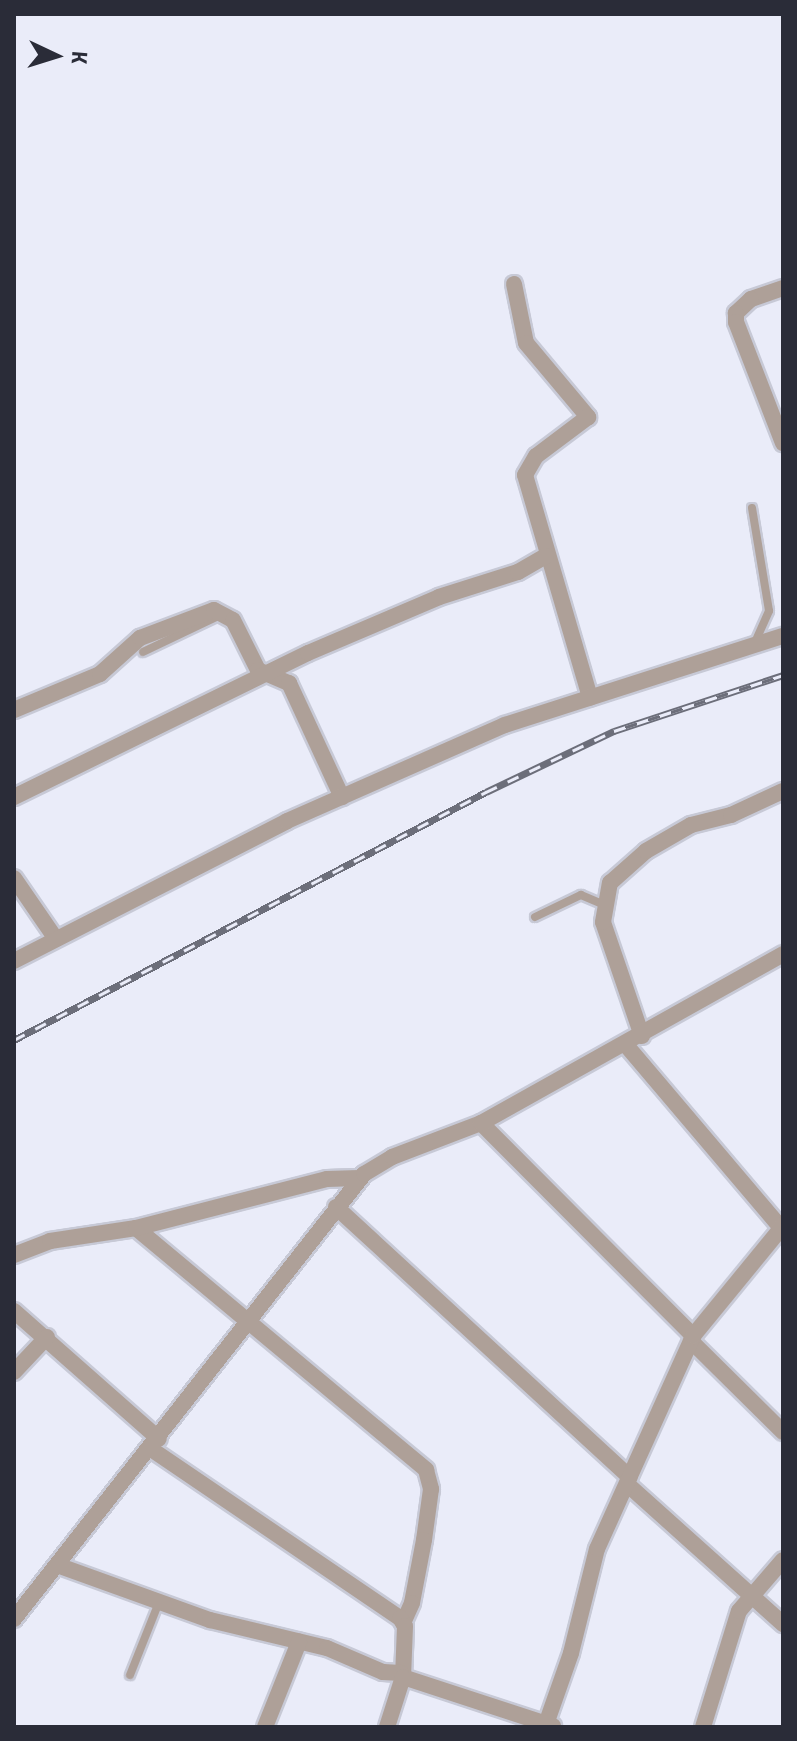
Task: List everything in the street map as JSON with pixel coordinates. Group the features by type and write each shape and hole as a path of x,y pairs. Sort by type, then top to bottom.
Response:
{"street":[{"path":"514,284 526,343 588,417 527,466 528,498 590,698"},
{"path":"783,288 751,299 736,313 736,322 783,443"},
{"path":"14,797 265,675 546,556"},
{"path":"14,710 100,674 140,638 161,633 207,609 224,613 265,675 289,683 342,797"},
{"path":"14,961 212,857 505,725 755,641 783,636"},
{"path":"642,1036 608,944 604,905 614,876 646,851 691,825 783,791"},
{"path":"14,878 56,939"},
{"path":"17,1609 57,1565 155,1444 359,1178 382,1161 481,1123 626,1045 783,954"},
{"path":"57,1565 159,1602 299,1642 549,1725 597,1549 692,1338 782,1228 626,1045"},
{"path":"481,1123 783,1432"},
{"path":"14,1255 50,1241 136,1228 327,1179 359,1178"},
{"path":"336,1207 783,1624"},
{"path":"136,1228 429,1475 424,1540 412,1603 403,1623 402,1675 387,1727"},
{"path":"14,1311 47,1337 155,1444 403,1623"},
{"path":"14,1372 47,1337"},
{"path":"703,1727 726,1642 752,1595 783,1560"},
{"path":"265,1727 299,1642"}],"lane":[{"path":"752,508 769,611 755,641"},
{"path":"143,652 224,613"},
{"path":"535,917 581,895 604,905"},
{"path":"130,1675 159,1602"}],"railway":[{"path":"14,1040 486,792 614,731 783,675"}]}
